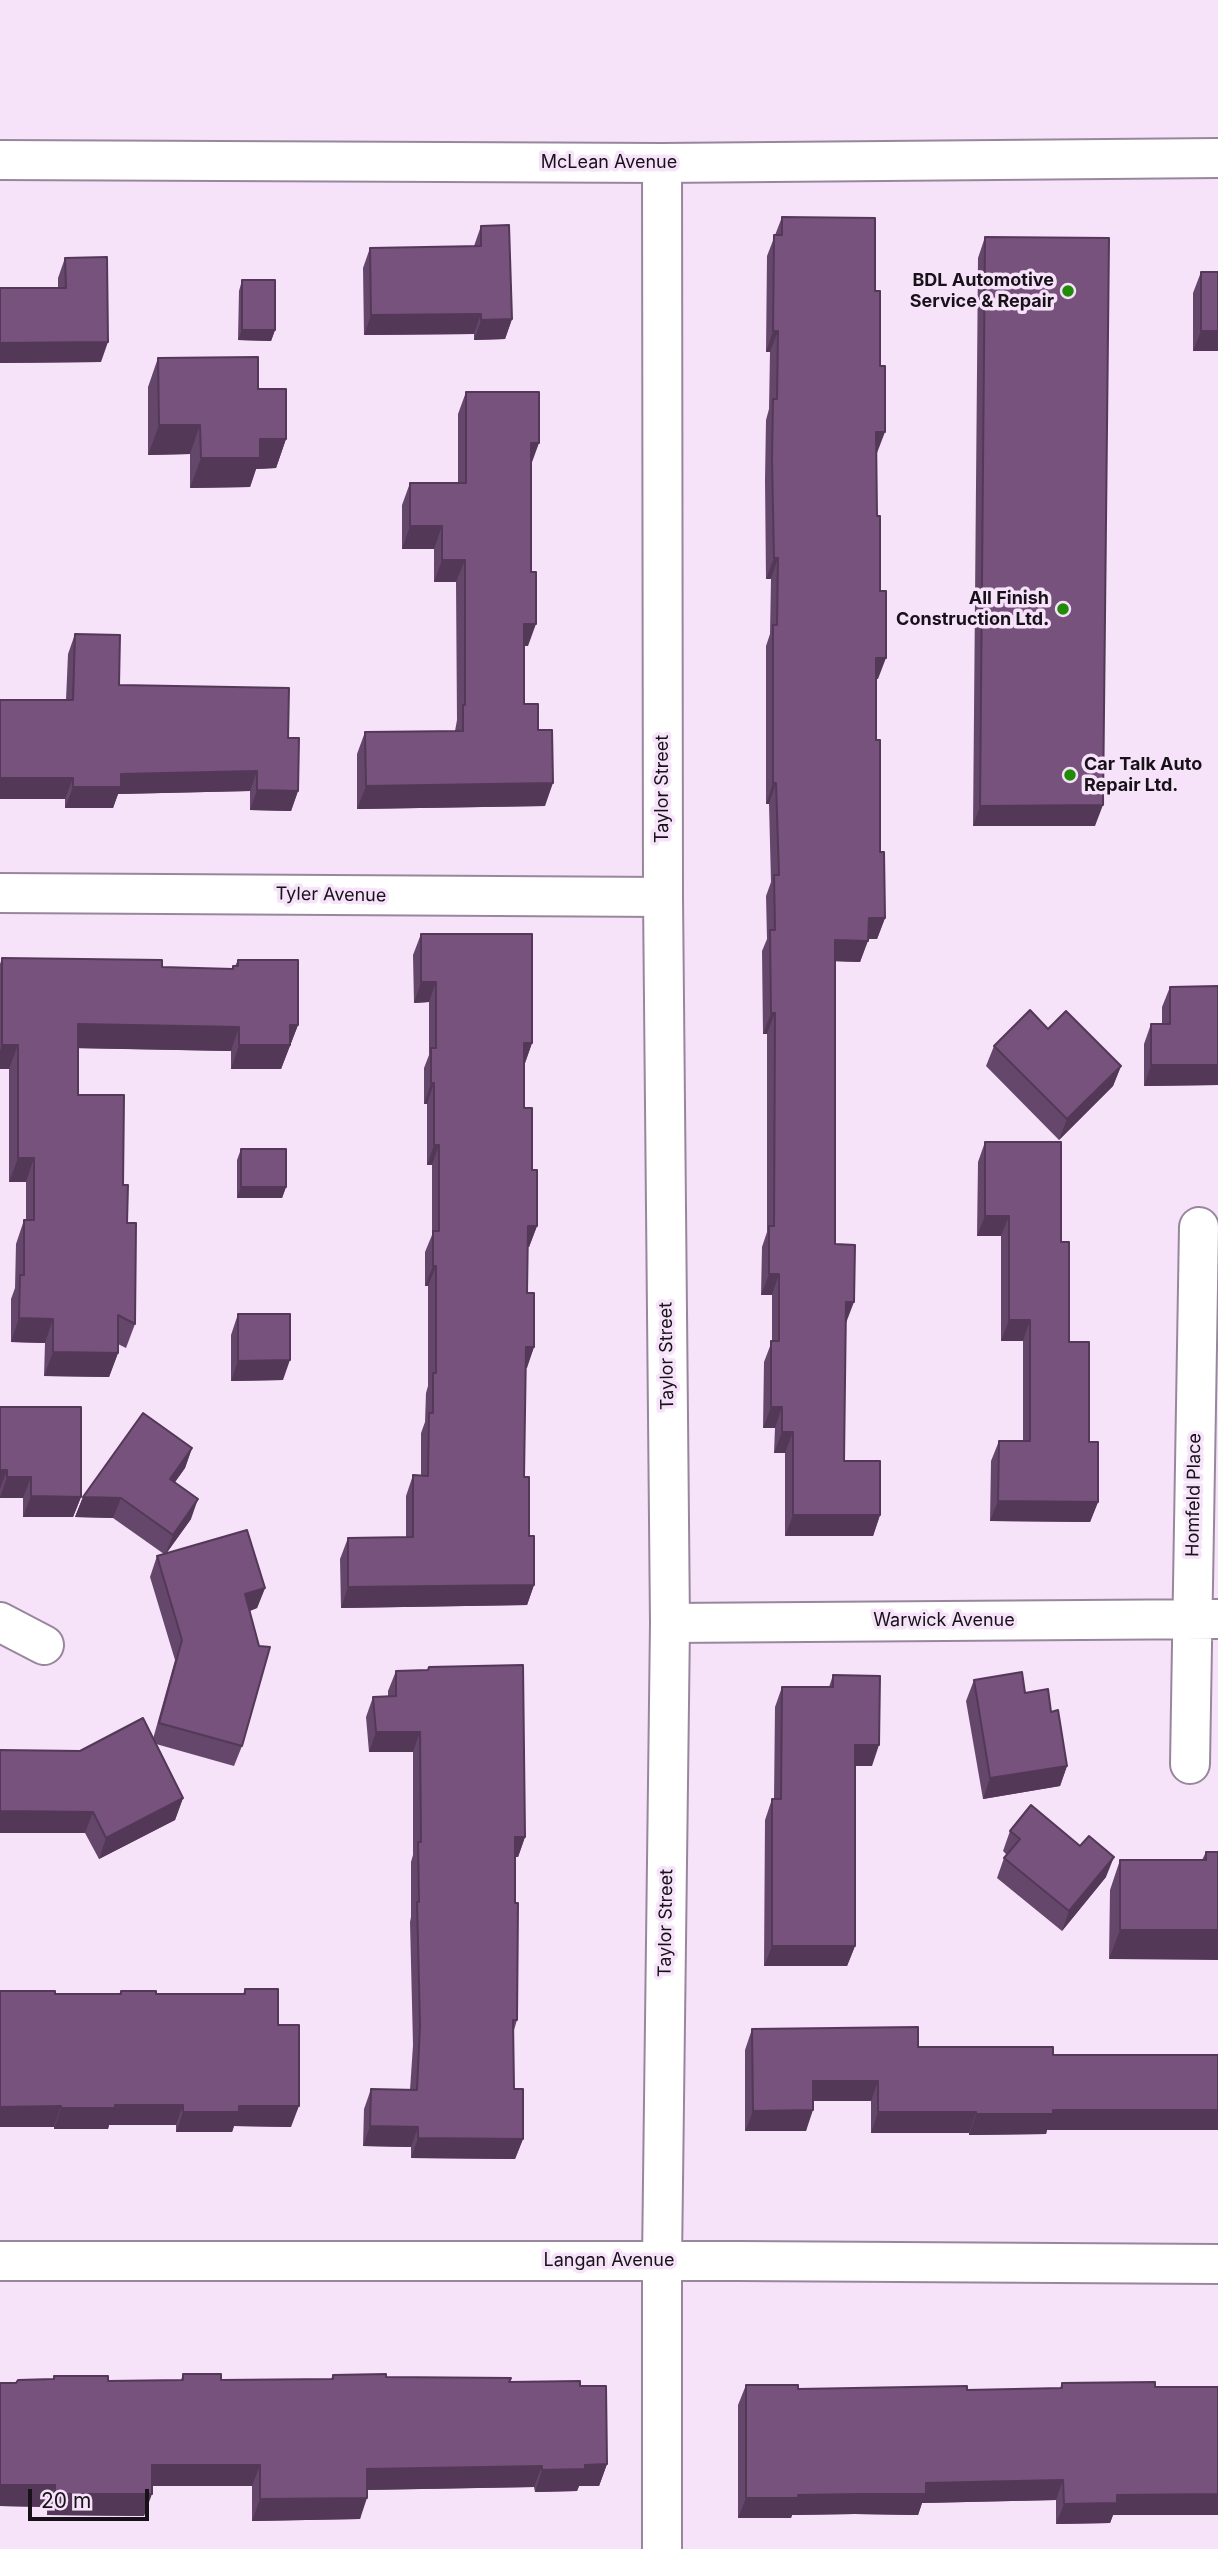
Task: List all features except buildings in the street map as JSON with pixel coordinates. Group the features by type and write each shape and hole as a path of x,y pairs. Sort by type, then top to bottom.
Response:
{"street":[{"name":"McLean Avenue","path":"0,160 662,163 1218,158"},
{"name":"Taylor Street","path":"662,163 663,897 670,1623 662,2261 662,2549"},
{"name":"Tyler Avenue","path":"0,893 663,897"},
{"name":"Homfeld Place","path":"1190,1764 1205,1619 1199,1227"},
{"name":"Warwick Avenue","path":"670,1623 1205,1619"},
{"path":"0,1622 44,1645"},
{"name":"Langan Avenue","path":"0,2261 1218,2264"}],"place":[{"name":"BDL Automotive Service & Repair","path":"1068,291"},
{"name":"All Finish Construction Ltd.","path":"1063,609"},
{"name":"Car Talk Auto Repair Ltd.","path":"1070,775"}]}
